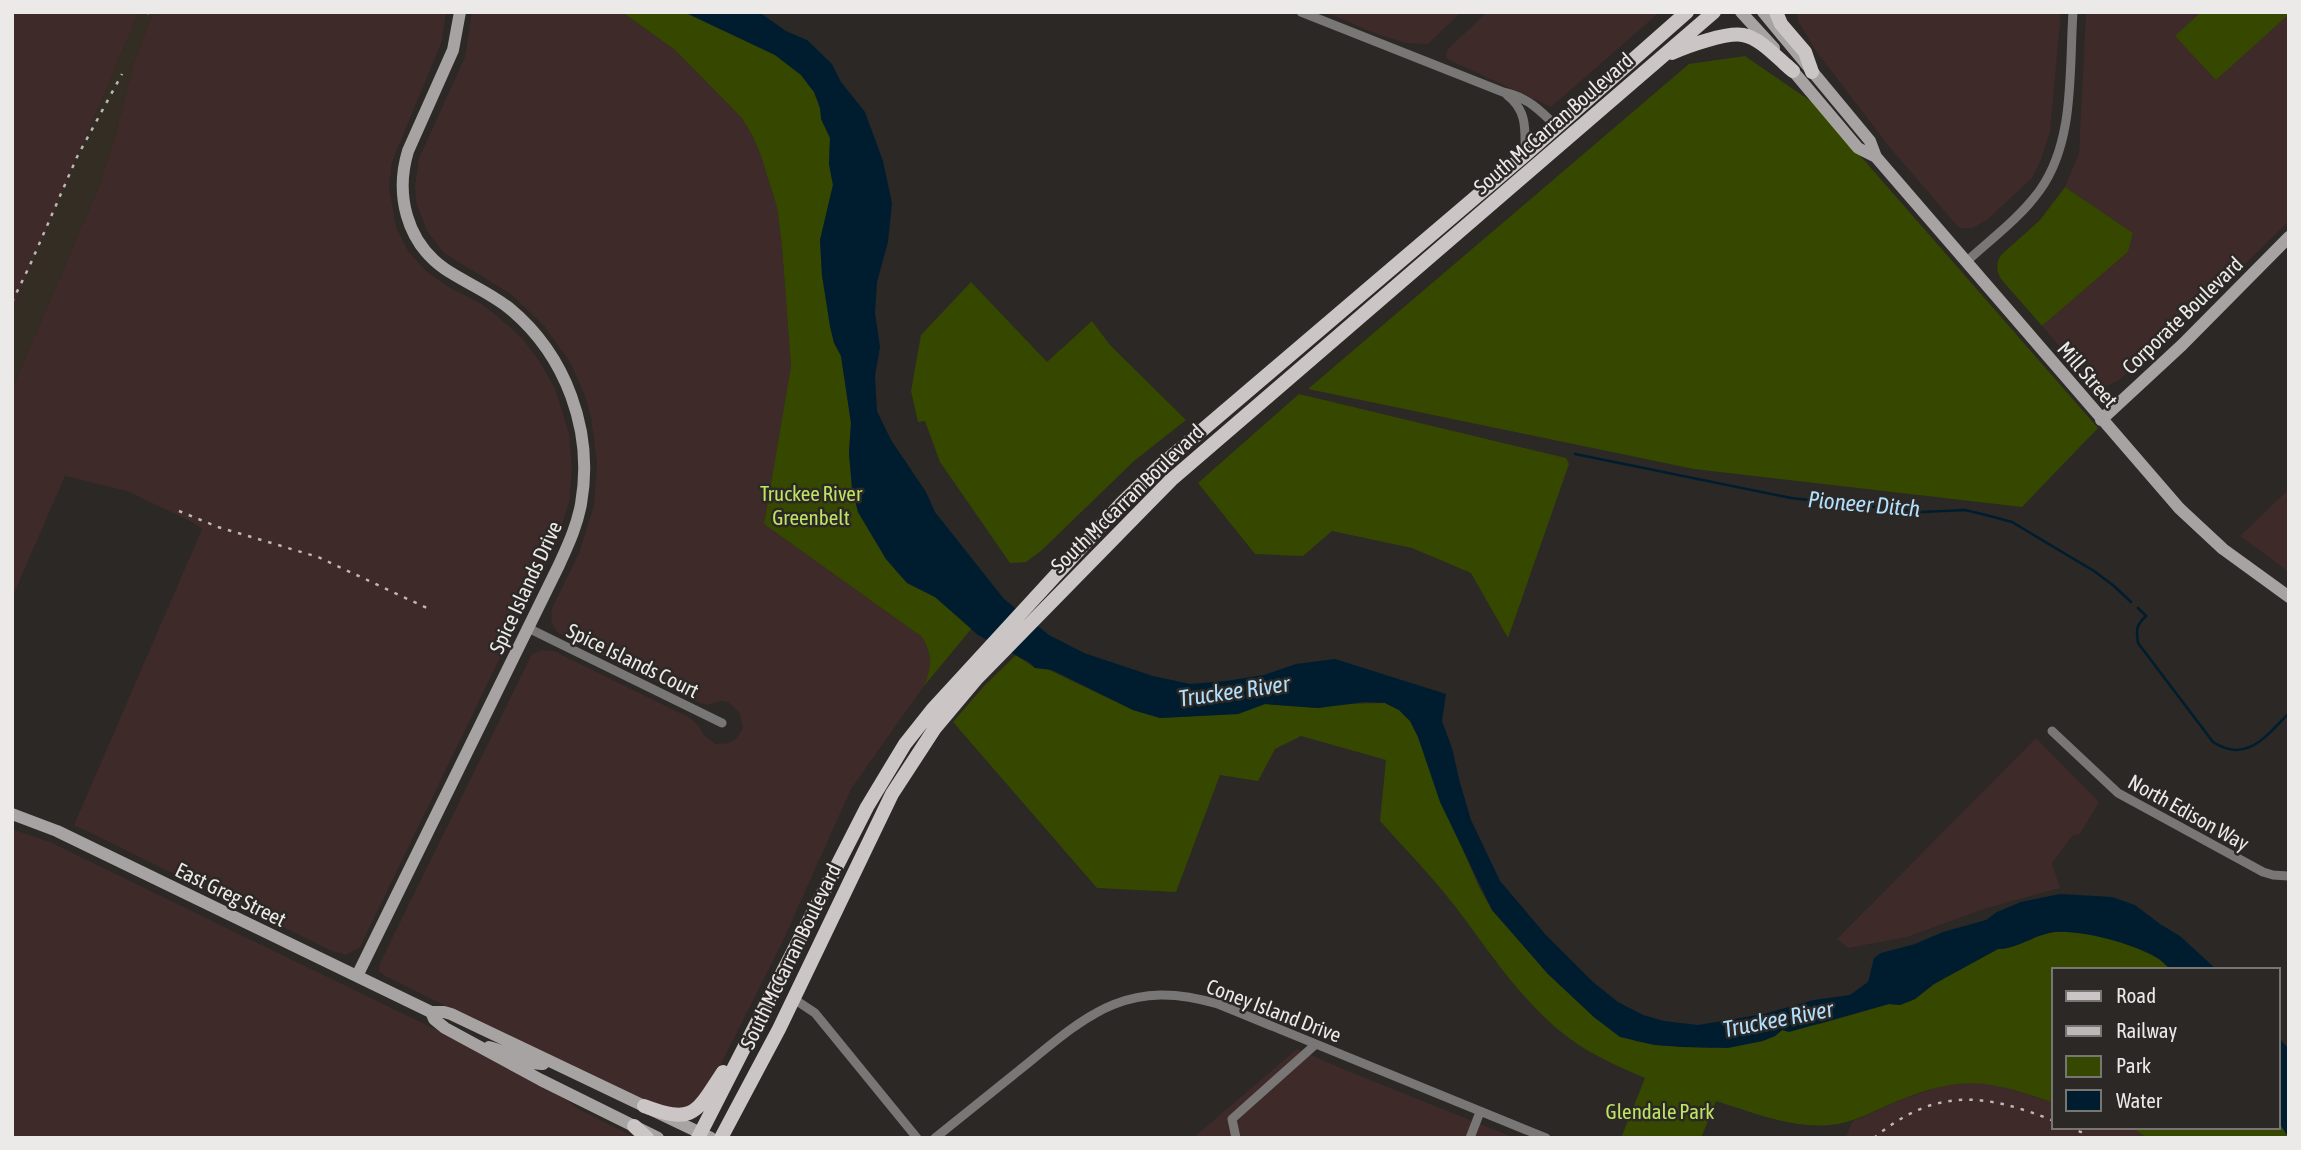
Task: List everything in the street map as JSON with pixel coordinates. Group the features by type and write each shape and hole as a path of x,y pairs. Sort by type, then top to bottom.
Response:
{"main road":[{"name":"Spice Islands Drive","path":"357,976 566,551 580,506 584,459 576,412 559,369 521,319 496,299 455,276 430,257 411,230 402,199 404,166 408,151 453,50 460,12"},
{"name":"South McCarran Boulevard","path":"1045,597 1122,503 1159,467 1525,155 1687,12"},
{"name":"South McCarran Boulevard","path":"703,1136 842,854 905,744 932,710 982,664 1045,597 1161,488 1714,12"},
{"name":"Mill Street","path":"1741,12 1858,148 1876,157"},
{"name":"Mill Street","path":"1763,12 1870,141 1876,157 2150,476 2201,529 2289,597"},
{"path":"1776,12 1781,24 1805,52 1812,72"},
{"path":"1661,58 1697,44 1742,35 1756,41 1793,71"},
{"name":"Corporate Boulevard","path":"2101,420 2182,345 2289,237"},
{"path":"1205,428 1216,440"},
{"name":"South McCarran Boulevard","path":"721,1138 794,999 905,771 982,664"},
{"name":"East Greg Street","path":"12,814 57,831 431,1012 451,1014 703,1136"},
{"path":"644,1106 673,1116 687,1115 701,1106 766,1007"},
{"name":"East Greg Street","path":"431,1012 439,1024 474,1044 658,1138"},
{"path":"474,1044 502,1050 535,1065 547,1060"},
{"path":"634,1126 647,1138"}],"street":[{"path":"1301,12 1528,101 1557,127"},
{"path":"1966,262 2027,206 2048,177 2056,160 2066,124 2073,12"},
{"path":"1503,92 1513,99 1523,114 1525,155"},
{"name":"Spice Islands Court","path":"528,628 722,723"},
{"name":"North Edison Way","path":"2052,731 2118,793 2263,872 2289,876"},
{"name":"Coney Island Drive","path":"935,1138 1077,1023 1107,1007 1144,996 1202,999 1546,1138"},
{"path":"794,999 815,1013 917,1138"},
{"path":"1236,1138 1233,1119 1316,1044"},
{"path":"1470,1138 1480,1112"}],"shaded area":[{"path":"12,12 139,12 12,312"},
{"path":"139,12 154,12 135,58 115,137 99,186 12,389 12,312"},
{"path":"154,12 446,12 442,41 392,162 389,187 396,227 408,251 426,271 447,286 480,303 522,338 555,389 569,433 572,466 569,502 558,538 360,947 346,955 332,951 74,825 202,529 127,491 65,476 12,598 12,389 99,186 115,137 135,58"},
{"path":"472,12 622,12 675,50 742,118 760,153 777,207 791,366 764,524 922,637 931,660 930,672 924,686 851,789 783,941 709,1088 703,1097 684,1110 657,1106 511,1038 379,971 380,963 532,654 542,650 554,651 690,718 715,744 729,743 736,739 743,728 740,713 728,702 708,705 700,703 563,636 557,632 551,621 552,608 579,553 594,505 597,464 591,417 585,396 570,362 544,326 512,295 444,253 427,231 416,202 419,158 465,57"},
{"path":"1325,12 1461,12 1428,44 1407,43 1379,35"},
{"path":"1487,12 1660,12 1551,107 1447,59 1449,48"},
{"path":"1796,12 2061,12 2050,132 2032,178 1987,220 1972,228 1959,228 1891,149 1816,51 1798,21"},
{"path":"2086,12 2289,12 2289,221 2180,328 2118,381 2104,387 2093,385 2042,326 2128,252 2133,233 2065,187 2079,153"},
{"path":"2289,489 2289,572 2240,536"},
{"path":"2036,738 2099,802 2080,834 2073,835 2052,863 2060,888 1987,908 1907,937 1848,948 1837,939"},
{"path":"12,829 50,842 445,1034 562,1097 580,1110 636,1138 12,1138"},
{"path":"1297,1049 1348,1071 1515,1138 1193,1138"},
{"path":"1948,1084 1995,1084 2052,1102 2052,1129 2134,1129 2147,1138 1845,1138 1853,1121 1903,1099"}],"green space":[{"name":"Truckee River Greenbelt","path":"622,12 684,12 775,55 801,75 814,92 830,138 829,164 833,185 820,240 822,275 830,326 841,356 851,423 849,453 852,488 858,512 886,559 907,583 935,597 972,628 924,686 930,661 922,637 764,524 791,366 777,207 760,153 742,118 675,50"},
{"path":"2201,12 2289,14 2216,80 2175,36"},
{"path":"1745,56 1815,104 2098,428 2022,507 1694,469 1308,389 1689,64"},
{"path":"2065,187 2133,233 2128,252 2042,326 2001,279 1997,264 2001,255 2040,220"},
{"path":"971,282 1047,362 1092,321 1110,345 1186,420 1134,461 1042,550 1026,562 1010,563 940,462 925,421 918,422 911,391 921,335"},
{"path":"1299,394 1566,458 1569,464 1508,638 1471,573 1412,548 1332,531 1303,556 1255,554 1198,483"},
{"name":"Glendale Park","path":"1016,655 1035,668 1045,668 1133,710 1160,718 1238,714 1265,704 1318,708 1339,704 1385,703 1399,710 1410,721 1417,735 1479,887 1492,910 1548,974 1595,1018 1635,1041 1655,1045 1712,1048 1775,1036 1782,1030 1820,1024 1889,1004 1900,1005 1915,999 1934,984 1998,949 2049,933 2074,932 2121,943 2149,953 2169,968 2052,968 2052,1102 1995,1086 1961,1084 1923,1092 1848,1122 1816,1126 1772,1119 1716,1101 1701,1138 1621,1138 1645,1078 1587,1050 1539,1012 1512,982 1444,893 1380,821 1386,760 1301,736 1275,749 1258,781 1220,775 1176,892 1097,888 953,722"},
{"path":"2280,1124 2289,1138 2147,1138 2134,1129 2280,1129"}],"water":[{"name":"Truckee River","path":"684,12 759,12 786,31 807,40 832,64 841,82 865,112 883,161 892,203 888,242 877,282 875,313 880,347 875,376 877,411 891,440 926,492 935,512 1004,599 1049,635 1084,653 1153,676 1190,684 1264,675 1296,664 1335,659 1446,694 1442,721 1471,820 1500,881 1545,934 1593,982 1618,1002 1643,1015 1664,1021 1698,1025 1850,995 1868,982 1874,958 1881,953 1986,920 2021,902 2060,894 2112,897 2135,905 2180,936 2215,968 2169,968 2149,953 2121,943 2074,932 2049,933 1998,949 1934,984 1915,999 1900,1005 1889,1004 1789,1032 1782,1030 1763,1041 1728,1048 1682,1047 1655,1045 1620,1037 1595,1018 1548,974 1492,910 1440,802 1418,737 1410,721 1399,710 1385,703 1366,702 1318,708 1265,704 1238,714 1160,718 1133,710 1052,670 1035,668 978,635 935,597 907,583 886,559 858,512 852,488 849,453 851,423 841,356 830,326 822,275 820,240 833,185 829,164 830,138 821,119 814,92 801,75 775,55"},
{"path":"2280,1039 2289,1049 2289,1138 2280,1124"}],"waterway":[{"name":"Pioneer Ditch","path":"1575,454 1791,498 1922,512 1965,510 1986,515 2012,522 2094,571 2131,602"},
{"name":"Pioneer Ditch","path":"2138,608 2146,616 2138,628 2138,643 2213,742 2225,748 2246,749 2264,738 2289,713"}],"railway":[{"path":"12,302 77,157 122,74"},
{"path":"179,511 218,527 318,557 429,609"},
{"path":"1874,1138 1896,1121 1918,1110 1961,1100 2005,1105 2052,1120"},
{"path":"2074,1129 2088,1135"}]}
